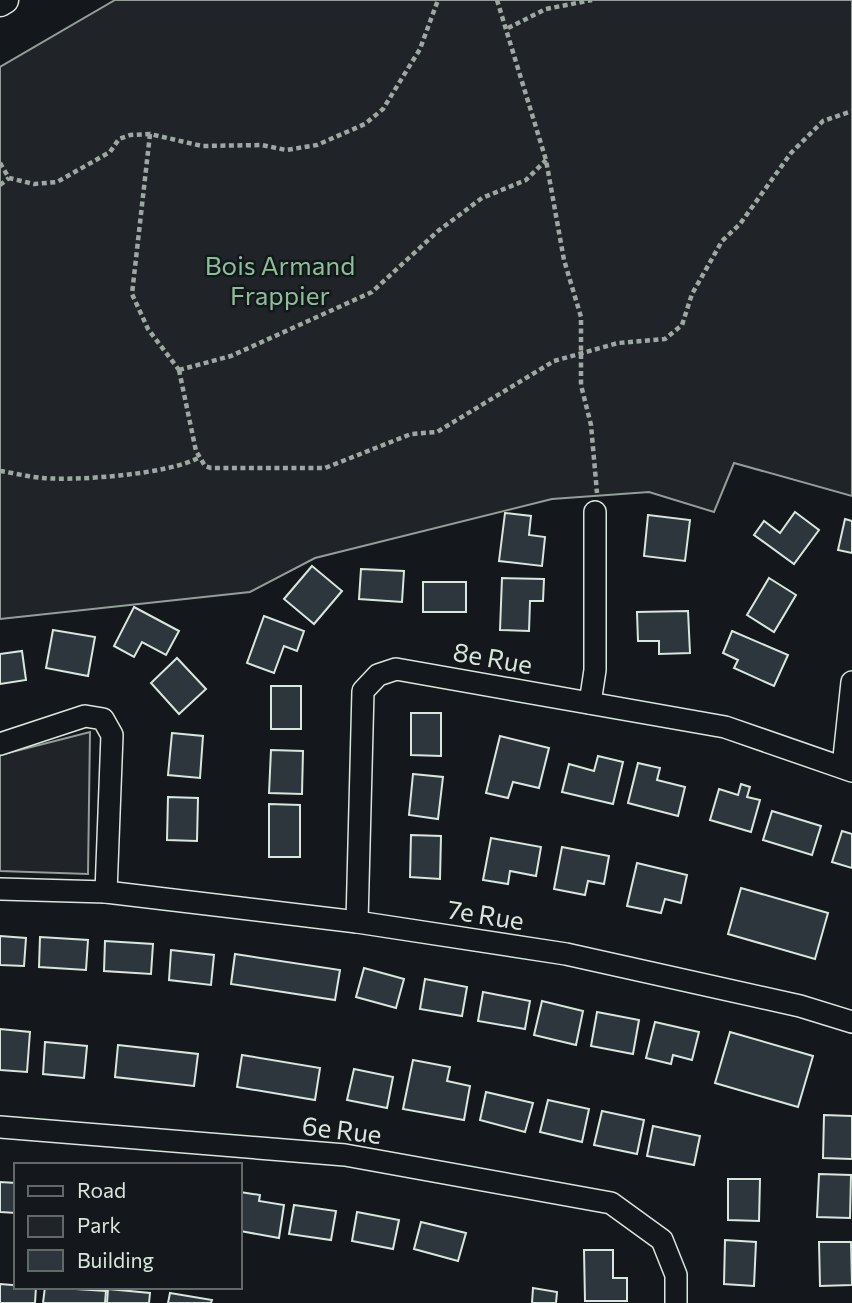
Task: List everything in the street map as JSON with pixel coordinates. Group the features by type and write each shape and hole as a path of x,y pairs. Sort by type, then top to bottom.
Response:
{"street":[{"path":"0,3 5,0"},
{"path":"590,703 595,670 596,504"},
{"name":"8e Rue","path":"357,922 363,691 378,674 396,669 725,727 848,769 852,682"},
{"path":"0,744 85,716 103,719 111,735 106,891"},
{"name":"7e Rue","path":"0,889 106,891 357,922 566,954 800,1006 852,1022"},
{"name":"6e Rue","path":"0,1127 345,1155 611,1203 662,1240 676,1275 676,1303"}],"path":[{"path":"0,163 9,178 34,184 57,182 110,152 119,139 150,134 202,146 262,145 286,150 317,145 365,124 383,109 409,71 438,0"},
{"path":"497,0 508,28 523,90 546,160 564,260 581,317 580,356 586,413 591,425 596,504"},
{"path":"508,28 546,9 592,0"},
{"path":"150,134 132,294 148,329 179,370 198,458 211,468 325,468 411,433 437,432 533,371 554,361 580,356 594,348 652,342 676,333 685,317 692,294 722,241 740,224 791,153 823,121 852,111"},
{"path":"179,370 231,356 293,325 338,310 372,292 438,231 482,198 526,180 546,160"},
{"path":"0,185 9,178"},
{"path":"0,471 43,478 73,477 164,470 184,466 198,458"}],"green space":[{"name":"Bois Armand Frappier","path":"115,0 852,0 852,496 734,463 714,512 649,492 552,499 315,558 250,592 0,619 0,67"},
{"path":"90,732 88,874 0,871 0,755"}],"building":[{"path":"795,512 819,530 794,564 754,535 764,521 780,533"},
{"path":"505,513 531,516 529,535 545,537 542,566 499,561"},
{"path":"648,515 690,520 685,561 644,556"},
{"path":"845,519 852,521 852,553 838,550"},
{"path":"312,566 342,591 314,624 284,599"},
{"path":"361,569 404,571 402,602 359,599"},
{"path":"502,578 544,579 543,601 530,601 529,631 500,630"},
{"path":"769,578 796,595 774,632 747,615"},
{"path":"423,582 466,582 466,612 423,612"},
{"path":"134,607 179,631 166,655 142,642 134,657 114,646"},
{"path":"688,611 690,653 659,654 659,641 638,641 637,612"},
{"path":"264,616 304,631 297,651 284,646 274,673 247,663"},
{"path":"53,630 95,637 88,676 46,668"},
{"path":"732,631 788,655 774,686 734,668 738,660 723,653"},
{"path":"22,651 26,680 0,684 0,654"},
{"path":"177,658 206,689 179,714 151,683"},
{"path":"271,686 301,686 301,729 271,729"},
{"path":"411,713 441,713 441,756 411,755"},
{"path":"172,733 203,736 200,778 168,775"},
{"path":"500,736 549,748 539,788 513,782 508,798 486,793"},
{"path":"271,750 303,751 302,794 269,793"},
{"path":"598,756 623,762 613,804 562,792 569,764 594,771"},
{"path":"638,763 660,768 657,780 685,787 678,816 628,803"},
{"path":"413,774 443,777 438,819 409,815"},
{"path":"741,784 750,787 747,797 760,800 751,832 710,820 719,789 738,795"},
{"path":"168,797 198,798 197,841 167,840"},
{"path":"269,804 300,805 300,857 269,857"},
{"path":"772,811 821,826 812,855 763,840"},
{"path":"842,831 852,834 852,868 832,862"},
{"path":"411,835 441,836 440,879 410,877"},
{"path":"491,838 541,847 536,876 510,871 508,884 483,880"},
{"path":"562,847 609,856 604,884 588,881 585,895 554,889"},
{"path":"637,863 687,875 681,903 665,899 661,913 627,906"},
{"path":"741,888 828,913 815,959 728,934"},
{"path":"0,936 26,938 24,966 0,965"},
{"path":"40,937 88,940 86,970 39,967"},
{"path":"105,941 153,944 151,974 104,971"},
{"path":"171,950 214,955 211,985 169,980"},
{"path":"235,954 340,970 335,1000 231,984"},
{"path":"364,968 404,979 396,1008 356,997"},
{"path":"425,979 467,987 462,1016 420,1009"},
{"path":"483,992 530,1001 525,1029 478,1021"},
{"path":"542,1001 583,1011 576,1045 534,1035"},
{"path":"597,1012 639,1020 633,1054 591,1046"},
{"path":"655,1022 699,1032 692,1060 673,1055 671,1064 646,1058"},
{"path":"0,1029 30,1032 27,1072 0,1070"},
{"path":"730,1032 813,1056 798,1107 715,1083"},
{"path":"45,1042 87,1046 84,1078 43,1074"},
{"path":"118,1045 198,1054 194,1086 115,1077"},
{"path":"242,1055 320,1068 315,1100 237,1087"},
{"path":"413,1060 450,1067 447,1081 470,1086 464,1120 403,1109"},
{"path":"354,1069 393,1077 387,1108 347,1100"},
{"path":"486,1092 533,1103 525,1132 480,1120"},
{"path":"548,1100 589,1109 582,1142 540,1132"},
{"path":"602,1111 644,1120 637,1154 594,1145"},
{"path":"824,1115 852,1116 852,1159 823,1158"},
{"path":"653,1126 700,1136 694,1165 647,1156"},
{"path":"819,1174 851,1175 850,1218 817,1217"},
{"path":"728,1179 760,1179 759,1221 728,1220"},
{"path":"0,1182 14,1183 14,1213 0,1212"},
{"path":"242,1192 260,1195 259,1201 284,1205 279,1238 242,1231"},
{"path":"294,1205 336,1211 331,1240 289,1234"},
{"path":"357,1212 399,1220 393,1249 352,1241"},
{"path":"421,1222 466,1233 458,1261 414,1249"},
{"path":"725,1240 756,1242 754,1286 724,1284"},
{"path":"819,1242 851,1242 852,1285 820,1286"},
{"path":"584,1250 613,1250 613,1278 627,1278 627,1301 585,1301"},
{"path":"0,1284 14,1285 14,1289 36,1289 35,1303 0,1303"},
{"path":"533,1288 557,1292 556,1303 532,1303"},
{"path":"45,1289 106,1291 105,1303 43,1303"},
{"path":"108,1289 150,1293 149,1303 107,1303"},
{"path":"170,1293 212,1300 211,1303 168,1303"}]}
